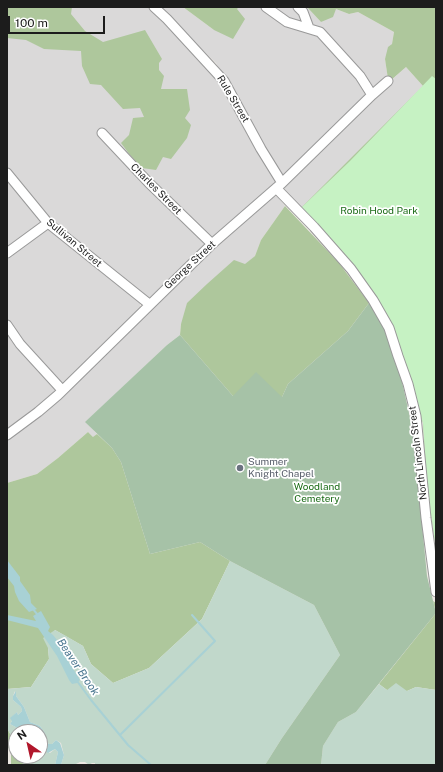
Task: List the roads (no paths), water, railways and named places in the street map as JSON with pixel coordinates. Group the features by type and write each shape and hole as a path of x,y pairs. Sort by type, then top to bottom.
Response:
{"street":[{"name":"Rule Street","path":"154,7 168,19 224,80 279,186"},
{"path":"266,7 287,22 320,32 360,76 372,95"},
{"path":"298,7 303,12 309,28"},
{"name":"George Street","path":"7,435 38,412 62,390 212,244 279,186 388,81"},
{"name":"Charles Street","path":"102,133 149,183 212,244"},
{"name":"Sullivan Street","path":"7,173 48,223 149,304"},
{"name":"North Lincoln Street","path":"279,186 351,269 373,300 389,328 408,384 416,416 426,518 436,592"},
{"path":"7,253 48,223"},
{"path":"7,325 20,344 62,390"}],"water":[{"path":"7,560 20,577 20,581 30,595 31,603 37,609 29,612 19,601 14,586 7,577"},
{"path":"41,611 50,627 48,631 61,645 62,651 80,680 77,683 72,684 69,680 57,656 38,628 7,620 7,615 36,621 33,616"},
{"path":"16,691 16,696 24,707 30,722 35,724 10,724 12,721 10,718 17,712 18,715 22,711 21,707 13,700 13,696"},
{"path":"56,740 60,743 64,755 61,765 55,765 58,752 55,749 48,753 48,743 52,744"}],"waterway":[{"name":"Beaver Brook","path":"32,608 38,615"},
{"path":"120,735 215,641 192,615"},
{"name":"Beaver Brook","path":"77,681 128,745 151,765"}],"place":[{"name":"Summer Knight Chapel","path":"240,468"}],"park label":[{"name":"Robin Hood Park","path":"379,211"},
{"name":"Woodland Cemetery","path":"317,492"}]}
